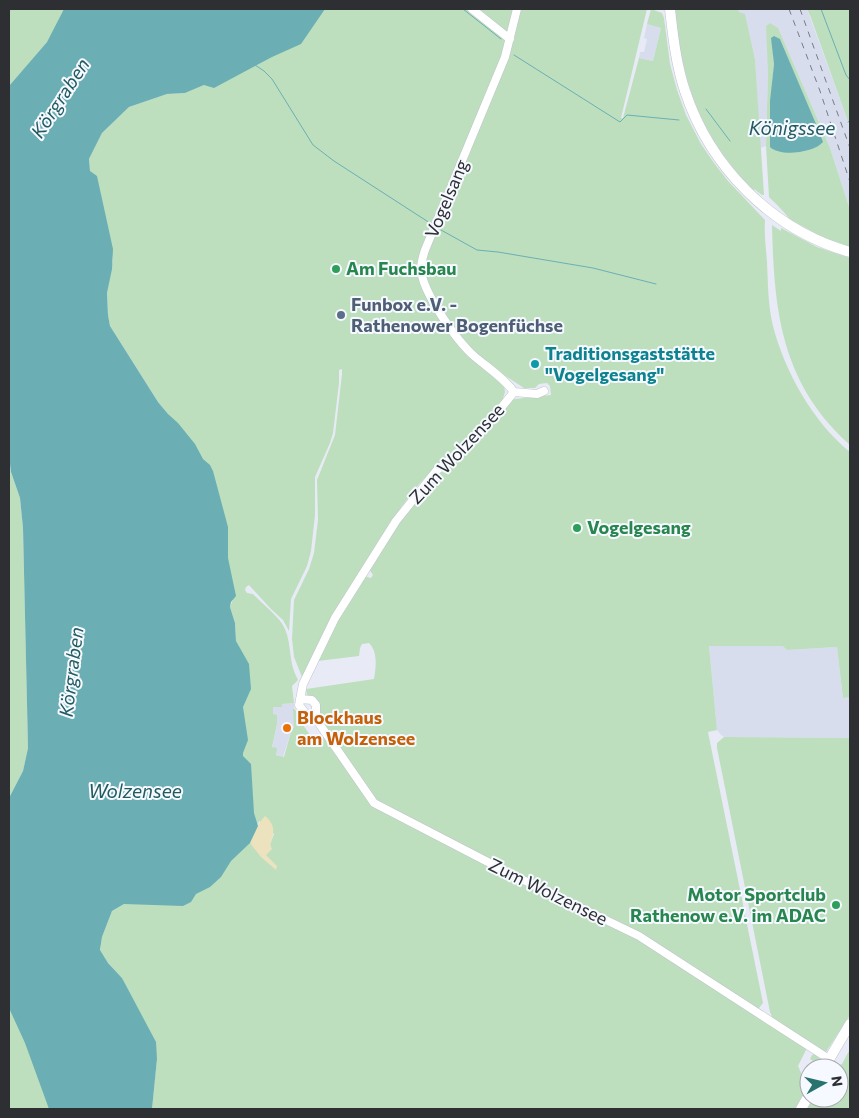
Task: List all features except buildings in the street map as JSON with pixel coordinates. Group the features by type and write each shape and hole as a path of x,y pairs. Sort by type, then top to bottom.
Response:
{"main road":[{"path":"670,9 678,66 686,95 705,138 720,160 755,199 779,218 814,238 848,251"},
{"path":"830,1058 850,1024"}],"street":[{"path":"472,9 510,39"},
{"name":"Vogelsang","path":"514,392 507,382 473,355 455,336 425,285 421,270 425,250 505,57 517,9"},
{"name":"Zum Wolzensee","path":"544,391 537,394 514,392 465,448 437,470 396,521 335,618 303,684 299,705 305,713 316,719 374,803 515,876 639,936 818,1058"},
{"name":"Zum Wolzensee","path":"300,699 312,700 316,705 316,719"}],"shaded area":[{"path":"738,9 807,9 850,127 850,210 830,148 778,29 768,72 766,146 760,148 755,59 745,15 739,12"},
{"path":"647,24 661,28 653,61 639,58 640,52 644,52 647,39 644,38"},
{"path":"709,646 784,646 787,650 837,647 843,698 850,697 850,738 724,737 717,730"},
{"path":"294,703 295,728 292,728 283,757 275,754 272,748 277,724 277,715 272,715 273,707"}],"green space":[{"path":"9,9 67,9 47,42 9,86"},
{"path":"315,9 515,9 503,56 420,262 428,297 453,339 471,358 504,385 505,392 502,402 484,424 437,465 402,506 331,619 302,677 294,657 292,639 294,600 309,569 314,553 318,520 317,480 335,435 342,374 342,369 339,370 333,433 315,477 315,515 311,551 307,566 291,599 289,631 283,620 249,585 245,590 247,593 253,594 283,624 298,680 292,686 294,703 282,704 282,707 273,707 273,714 277,715 277,724 272,747 277,748 276,755 284,757 292,728 294,728 293,709 295,709 299,719 312,738 325,736 374,805 637,937 807,1048 802,1058 799,1058 798,1109 152,1109 157,1059 122,978 100,951 102,937 112,911 124,904 141,904 210,876 251,841 266,855 274,834 259,821 258,824 251,819 243,777 240,649 236,641 235,623 230,607 233,599 173,420 158,402 110,326 107,293 113,259 90,171 89,159 102,133 129,107 167,94 185,93 204,85"},
{"path":"520,9 647,9 621,118 623,118 639,58 653,61 661,28 647,24 651,9 662,13 670,64 686,115 701,144 714,163 728,181 765,220 770,311 778,343 785,361 802,395 813,411 824,426 850,452 850,697 843,698 837,647 787,650 783,646 709,646 717,730 708,732 763,1003 759,1008 755,1008 638,934 376,802 322,723 317,700 307,696 306,689 374,679 375,655 369,643 362,644 359,656 318,661 337,620 364,576 371,578 373,575 369,569 398,522 423,489 510,401 551,395 550,386 547,383 539,384 535,388 524,388 470,348 458,335 427,284 424,262"},
{"path":"674,9 738,9 739,12 745,14 755,59 764,195 754,189 754,191 735,170 707,129 689,85"},
{"path":"807,9 850,9 850,127 811,18"},
{"path":"770,23 778,28 830,148 850,210 850,247 822,237 789,219 769,197 766,146 768,72 766,26","holes":["780,39 822,139 810,149 798,152 785,151 770,146 773,50"]},
{"path":"772,225 817,247 850,258 850,445 827,421 809,397 796,371 786,344 779,316 775,287"},
{"path":"9,456 11,472 20,498 23,528 28,748 23,771 9,798"},
{"path":"724,737 850,738 850,1015 826,1052 773,1019 770,1012 717,748 717,743"},
{"path":"9,976 55,1109 9,1109"},
{"path":"850,1049 850,1109 805,1109 849,1108 849,1058 845,1058"},
{"path":"815,1054 819,1058 810,1058 812,1055"}],"sand":[{"path":"265,816 271,822 273,832 270,844 272,849 266,855 277,866 276,870 261,857 250,843 258,825"}],"water":[{"name":"Wolzensee","path":"64,9 325,9 301,44 214,88 204,85 185,93 167,94 129,107 102,133 89,159 90,171 97,176 113,249 112,269 107,293 110,326 158,402 195,444 203,459 210,465 213,471 228,527 228,558 236,596 231,602 230,607 235,623 236,641 249,664 251,689 243,707 248,740 243,756 251,764 254,813 258,826 250,843 231,861 221,877 210,887 196,894 191,902 183,906 124,904 112,911 102,937 100,950 108,963 122,978 156,1042 157,1059 152,1109 49,1109 25,1043 9,1008 9,798 23,771 28,748 23,528 20,498 11,472 9,456 9,86 47,42"},
{"name":"Königssee","path":"774,36 780,39 823,142 812,149 789,153 770,147 770,101 774,64 771,38"}],"waterway":[{"path":"463,9 501,39"},
{"path":"821,9 846,75 850,80"},
{"path":"514,55 620,122 627,115 679,120"},
{"path":"255,65 272,79 313,145 334,161 433,225"},
{"path":"706,109 730,141"},
{"path":"441,230 477,250 593,268 656,284"}],"railway":[{"path":"789,9 820,91 850,182"},
{"path":"800,9 850,148"}],"place":[{"name":"Am Fuchsbau","path":"336,269"},
{"name":"Funbox e.V. - Rathenower Bogenfüchse","path":"341,315"},
{"name":"Traditionsgaststätte \"Vogelgesang\"","path":"535,364"},
{"name":"Vogelgesang","path":"577,528"},
{"name":"Blockhaus am Wolzensee","path":"287,728"},
{"name":"Motor Sportclub Rathenow e.V. im ADAC","path":"836,905"}],"water label":[{"name":"Körgraben","path":"60,98"},
{"name":"Körgraben","path":"71,672"}]}
